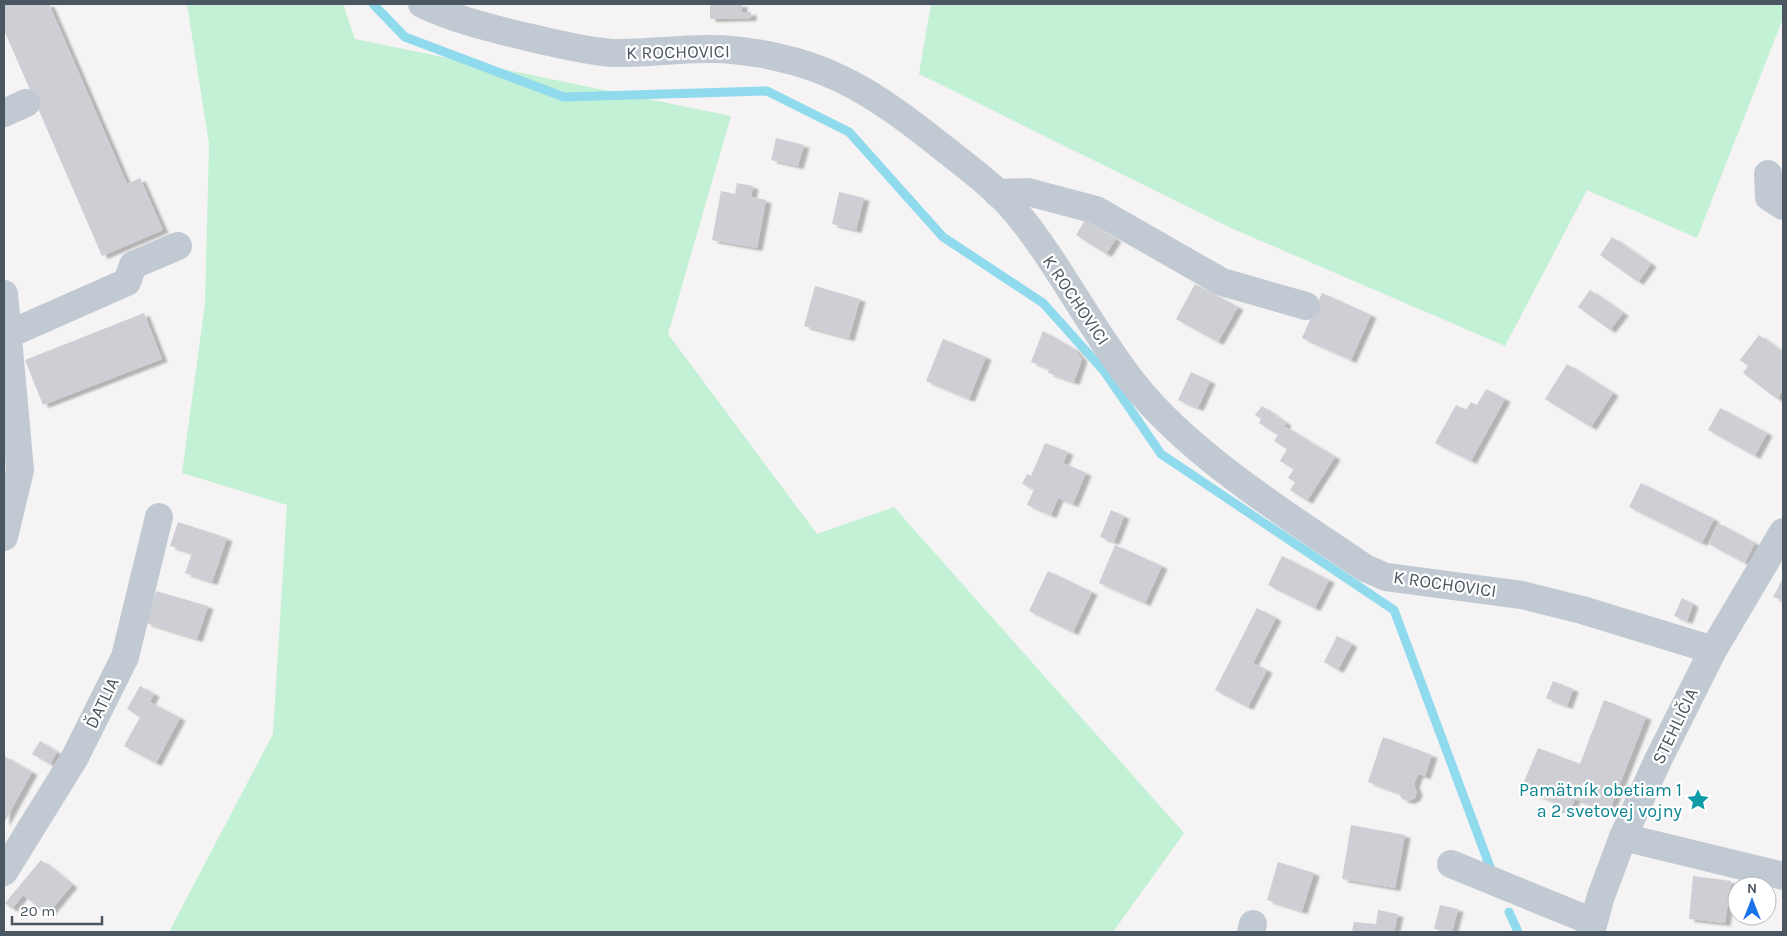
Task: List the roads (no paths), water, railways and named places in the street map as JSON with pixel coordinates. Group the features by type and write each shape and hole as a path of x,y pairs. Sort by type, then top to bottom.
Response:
{"street":[{"name":"K ROCHOVICI","path":"422,4 472,24 573,48 648,54 707,48 736,51 810,65 840,78 879,100 957,159 1016,212 1135,386 1168,420 1244,483 1366,568 1386,576 1522,595 1600,615 1713,650"},
{"path":"1768,174 1769,197 1783,206"},
{"path":"997,193 1028,192 1096,210 1222,282 1306,306"},
{"path":"6,334 127,282 133,265 178,246"},
{"path":"4,294 6,334 20,470 4,537"},
{"name":"ĎATLIA","path":"4,872 74,758 125,657 159,517"},
{"name":"STEHLIČIA","path":"1592,927 1623,837 1658,760 1713,650 1783,532"},
{"path":"1623,837 1783,876"},
{"path":"1451,864 1592,927"}],"waterway":[{"path":"373,4 405,37 564,97 767,91 849,132 943,237 1043,303 1104,371 1161,454 1394,610 1493,875"},
{"path":"1509,912 1518,932"}],"place":[{"name":"Pamätník obetiam 1 a 2 svetovej vojny","path":"1698,800"}]}
